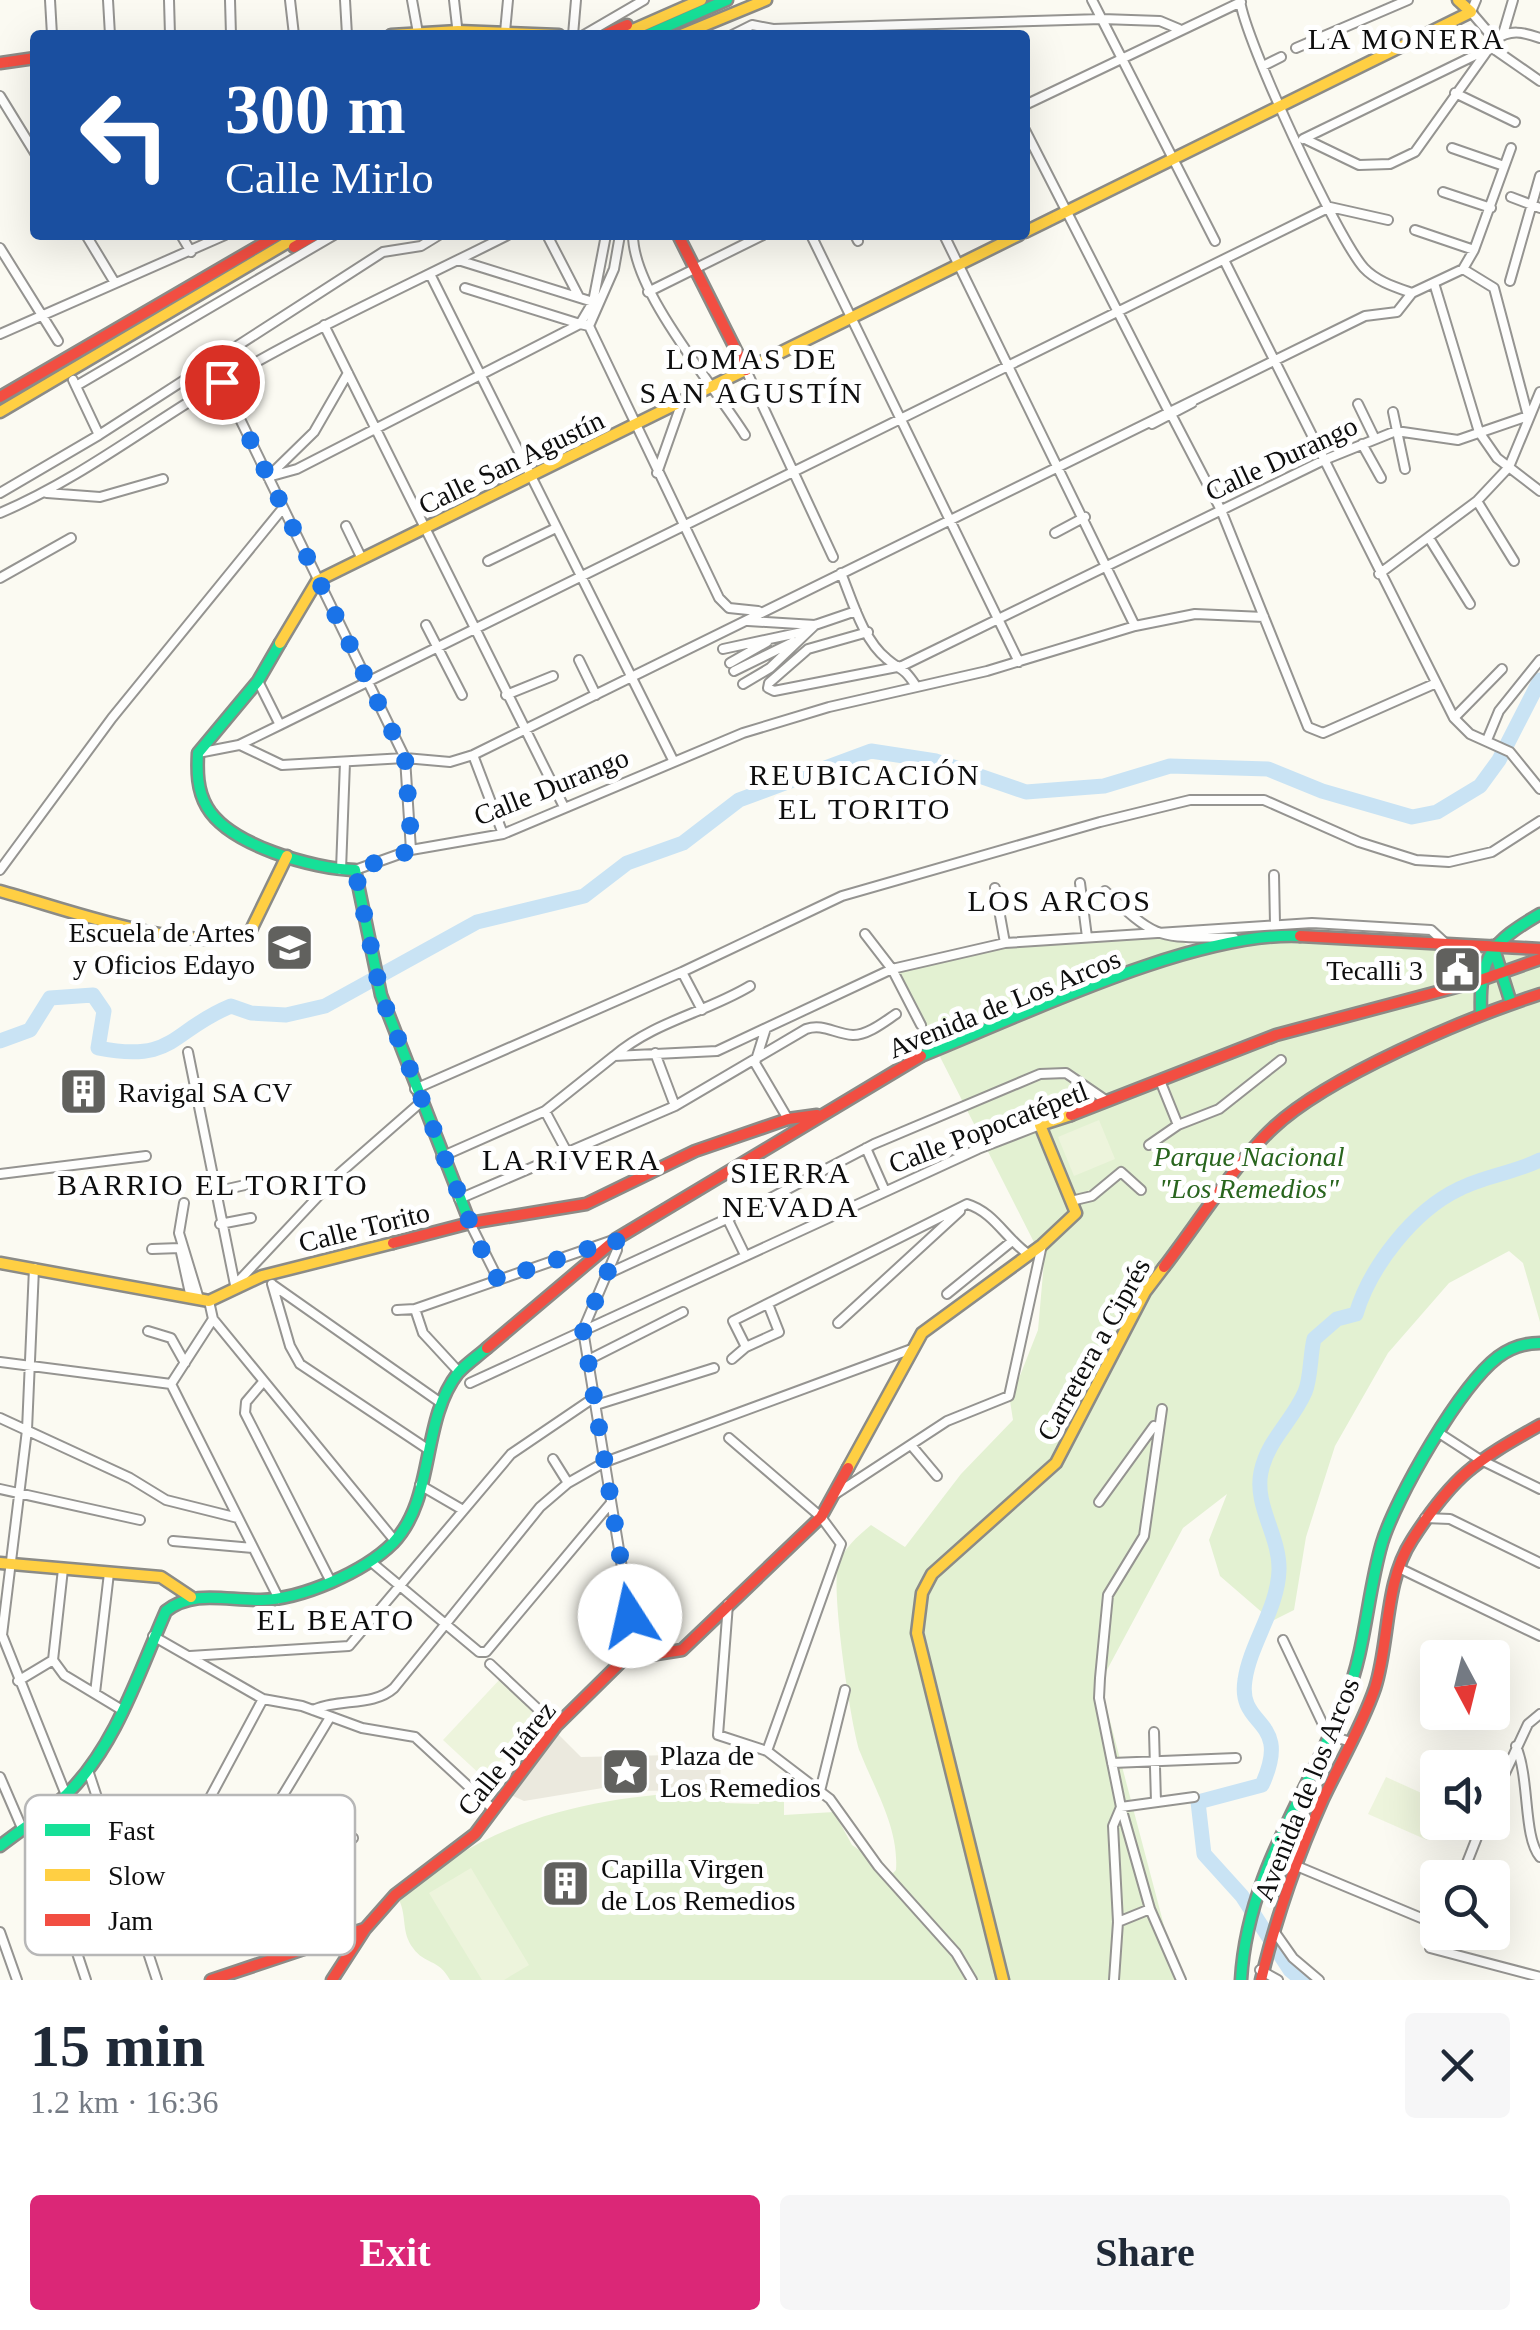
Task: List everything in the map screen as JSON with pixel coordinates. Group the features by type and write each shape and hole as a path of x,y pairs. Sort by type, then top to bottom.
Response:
{"main road":[{"path":"615,30 684,0"},
{"path":"632,30 701,0"},
{"path":"659,30 727,0"},
{"path":"693,30 766,0"},
{"path":"1458,0 1470,12"},
{"name":"Calle San Agustín","path":"1030,230 1470,12"},
{"path":"0,63 30,59"},
{"path":"248,252 261,240"},
{"path":"0,397 269,240"},
{"path":"0,412 291,240"},
{"path":"250,265 305,240"},
{"path":"680,240 746,370"},
{"name":"Calle San Agustín","path":"317,581 1010,240"},
{"path":"198,752 258,681 317,581"},
{"name":"Calle Durango","path":"198,752 198,785 214,818 287,856 355,870"},
{"path":"0,891 172,935 232,942 249,934 287,856"},
{"path":"355,870 381,995 470,1224"},
{"path":"1480,1013 1479,982 1493,945 1507,931 1540,914"},
{"name":"Avenida de Los Arcos","path":"191,1597 278,1599 370,1562 395,1541 407,1524 441,1403 459,1372 616,1239 914,1059 1064,998 1244,938 1279,935 1540,950"},
{"path":"1493,945 1511,1003"},
{"name":"Calle Popocatépetl","path":"1040,1126 1111,1104 1274,1036 1479,982 1540,959"},
{"name":"Carretera a Ciprés","path":"1003,1980 917,1633 922,1593 948,1556 1056,1463 1145,1292 1272,1128 1311,1100 1480,1013 1540,994"},
{"name":"Calle Torito","path":"200,1300 235,1286 470,1224 586,1204 695,1152 788,1119 818,1115"},
{"path":"636,1653 661,1659 675,1655 821,1517 909,1350 922,1333 1042,1246 1074,1207 1040,1126"},
{"path":"0,1263 200,1300"},
{"name":"Avenida de los Arcos","path":"1255,1901 1352,1682 1382,1540 1400,1497 1469,1389 1492,1362 1522,1345 1540,1343"},
{"name":"Avenida de los Arcos","path":"1273,1934 1321,1804 1375,1688 1399,1568 1424,1518 1437,1499 1479,1459 1540,1425"},
{"path":"1527,1433 1540,1434"},
{"path":"4,1563 161,1577 191,1597 166,1610 122,1710 88,1770 66,1795"},
{"name":"Calle Juárez","path":"355,1944 405,1886 476,1834 556,1726 624,1659 636,1653"},
{"path":"1300,1792 1321,1804"},
{"path":"0,1846 25,1826"},
{"name":"Avenida de Los Arcos","path":"1241,1980 1248,1922 1255,1901"},
{"path":"355,1932 365,1929"},
{"name":"Avenida de Los Arcos","path":"1261,1975 1273,1934"},
{"path":"211,1980 286,1955"},
{"name":"Calle Juárez","path":"332,1980 348,1955"}],"street":[{"path":"50,0 52,30"},
{"path":"108,0 110,30"},
{"path":"169,0 170,30"},
{"path":"230,0 231,30"},
{"path":"290,0 293,30"},
{"path":"345,0 347,30"},
{"path":"412,0 417,30"},
{"path":"454,0 458,30"},
{"path":"505,30 508,0"},
{"path":"573,30 576,0"},
{"path":"592,30 643,0"},
{"path":"1092,0 1215,241"},
{"path":"1296,48 1408,0"},
{"path":"1476,0 1470,12 1493,44 1540,81"},
{"path":"1302,140 1359,165 1390,164 1415,152 1455,93 1503,34 1512,0"},
{"path":"1030,102 1242,1 1249,38 1302,140 1330,207 1365,270 1412,294"},
{"path":"858,30 1102,19 1160,21 1178,29"},
{"path":"970,24 973,30"},
{"path":"742,30 752,25 772,30"},
{"path":"928,30 937,25"},
{"path":"1503,34 1521,32 1540,38"},
{"path":"1302,140 1493,44"},
{"path":"1263,66 1280,56"},
{"path":"1455,93 1515,122"},
{"path":"0,96 30,144"},
{"path":"1030,140 1221,510 1314,732 1323,733 1434,684"},
{"path":"1452,148 1504,166"},
{"path":"240,745 282,766 405,758 450,762 473,755 1365,316 1397,312 1412,294 1463,269 1491,208 1511,148"},
{"path":"1510,281 1540,176"},
{"path":"1443,192 1491,208"},
{"path":"1511,197 1540,208"},
{"path":"198,752 240,745 1330,207 1388,220"},
{"path":"1416,230 1474,250"},
{"path":"89,240 115,283"},
{"path":"184,240 191,252"},
{"path":"0,334 215,240"},
{"path":"98,435 74,383 325,240"},
{"path":"0,493 98,435 383,252 421,246 430,240"},
{"path":"0,513 47,493 222,382 324,325 498,240"},
{"path":"550,240 578,295"},
{"path":"605,240 585,325 719,598 744,612 763,611"},
{"path":"268,477 297,470 374,427 585,325 614,269 619,240"},
{"path":"633,240 633,252 648,292 744,436"},
{"path":"648,292 753,240"},
{"path":"813,240 1019,662"},
{"path":"946,240 1060,464 1136,626"},
{"path":"0,248 58,341"},
{"path":"458,260 592,302"},
{"path":"1224,260 1454,718 1510,752 1540,789"},
{"path":"1463,269 1494,288 1528,416"},
{"path":"430,274 629,680 673,760"},
{"path":"1434,283 1479,432 1509,467 1540,491"},
{"path":"466,288 585,325"},
{"path":"324,325 564,807"},
{"path":"746,370 832,557"},
{"path":"268,477 314,432 348,374"},
{"path":"222,382 405,758 412,850"},
{"path":"1379,574 1477,501 1509,467 1540,392"},
{"path":"657,473 682,402"},
{"path":"1358,404 1375,440"},
{"path":"1393,412 1405,469"},
{"name":"Calle Durango","path":"868,632 808,649 768,688 774,692 902,666 1324,460 1396,431 1458,440 1528,416"},
{"path":"1362,444 1381,478"},
{"path":"47,493 100,497 163,479"},
{"path":"1477,501 1514,561"},
{"path":"0,870 112,718 283,508"},
{"path":"1055,533 1085,517"},
{"path":"346,526 362,560"},
{"path":"488,561 556,528"},
{"path":"0,578 70,538"},
{"path":"1429,538 1470,604"},
{"path":"841,573 868,632 887,660 902,666 916,686"},
{"path":"723,650 768,642 856,611"},
{"name":"Calle Durango","path":"355,870 412,850 503,834 743,733 1019,662 1136,626 1195,614 1264,617"},
{"path":"743,621 811,628"},
{"path":"426,625 462,695"},
{"path":"743,684 770,668 811,628"},
{"path":"768,642 732,667 799,640"},
{"path":"579,660 596,695"},
{"path":"1486,740 1499,711 1540,660"},
{"path":"1454,718 1502,669"},
{"path":"506,695 552,676"},
{"path":"258,681 280,725"},
{"path":"473,755 503,834"},
{"path":"341,870 345,762"},
{"path":"415,1089 682,972 842,896 1190,800 1264,800 1359,842 1416,860 1449,862 1492,852 1540,821"},
{"path":"1274,875 1275,924"},
{"path":"1080,883 1087,937"},
{"path":"995,888 1004,942"},
{"path":"1104,892 1148,932 1172,938 1244,938"},
{"path":"614,1056 717,1050 892,969 1004,942 1275,924 1430,930 1444,942"},
{"path":"864,934 892,969 921,1025"},
{"path":"682,972 702,1010"},
{"path":"441,1157 545,1110 635,1038 750,986"},
{"path":"459,1200 675,1106 816,1026 853,1034 866,1032 896,1014"},
{"path":"766,1028 755,1062 788,1119"},
{"path":"188,1052 235,1286"},
{"path":"654,1053 675,1106"},
{"path":"1149,1146 1178,1124 1219,1109 1281,1060"},
{"path":"604,1276 866,1148 1054,1071 1066,1073 1111,1104"},
{"path":"1161,1083 1178,1124"},
{"path":"235,1286 340,1173 420,1103"},
{"path":"545,1110 568,1154"},
{"name":"Calle Popocatépetl","path":"470,1384 884,1191 1040,1126"},
{"path":"866,1148 884,1191"},
{"path":"0,1174 146,1156"},
{"path":"1074,1207 1121,1172 1142,1190"},
{"path":"214,1192 245,1186"},
{"path":"184,1202 180,1233 200,1300"},
{"path":"838,1323 968,1204"},
{"path":"746,1347 733,1320 968,1204 984,1209 1010,1242 1028,1254"},
{"path":"220,1224 252,1218"},
{"path":"728,1218 745,1255"},
{"path":"470,1224 498,1280"},
{"path":"398,1310 415,1308 616,1239 617,1250 583,1330 636,1653"},
{"path":"947,1294 1010,1242"},
{"path":"837,1493 947,1421 1009,1396 1042,1246"},
{"path":"152,1249 180,1248 200,1300 213,1319 395,1541"},
{"path":"34,1268 28,1430 4,1563 2,1636 66,1795"},
{"path":"267,1280 441,1403"},
{"path":"267,1280 300,1364 429,1450"},
{"path":"732,1359 746,1347 779,1332 768,1304"},
{"path":"415,1308 423,1333 459,1372"},
{"path":"586,1361 684,1312"},
{"path":"171,1384 213,1319"},
{"path":"148,1330 170,1338 185,1363"},
{"path":"314,1710 386,1696 540,1507 568,1483 605,1462 909,1350"},
{"path":"0,1362 171,1384"},
{"path":"190,1656 349,1646 519,1446 595,1401 714,1368"},
{"path":"263,1382 246,1402 245,1412 330,1581"},
{"path":"171,1384 278,1599"},
{"path":"1099,1502 1162,1410"},
{"path":"0,1418 166,1500 238,1518"},
{"path":"1157,1422 1144,1536 1108,1595 1099,1698 1120,1808 1150,1909 1181,1980"},
{"path":"1442,1435 1479,1459 1540,1489"},
{"path":"730,1438 821,1517 838,1537 840,1551 767,1750"},
{"path":"911,1444 937,1476"},
{"path":"553,1460 568,1483"},
{"path":"420,1485 463,1510"},
{"path":"0,1488 140,1520"},
{"path":"1437,1499 1450,1519"},
{"path":"370,1562 479,1652 486,1652 610,1504"},
{"path":"1424,1518 1450,1519 1540,1563"},
{"path":"173,1541 253,1548"},
{"path":"63,1568 53,1660 64,1674 122,1710"},
{"path":"1399,1568 1540,1636"},
{"path":"95,1694 108,1573"},
{"path":"728,1604 718,1735 767,1750 838,1808 878,1866 956,1953 972,1980"},
{"path":"153,1636 262,1699 415,1737 493,1808"},
{"path":"1283,1640 1328,1735 1351,1742"},
{"path":"18,1682 53,1660"},
{"path":"490,1664 556,1726"},
{"path":"820,1791 845,1690"},
{"path":"211,1795 262,1699"},
{"path":"1510,1760 1528,1724 1540,1714"},
{"path":"282,1795 329,1718"},
{"path":"1154,1732 1156,1802"},
{"path":"1516,1746 1526,1770 1530,1833 1540,1857"},
{"path":"1112,1762 1236,1758"},
{"path":"88,1770 96,1795"},
{"path":"0,1777 22,1828"},
{"path":"1120,1808 1194,1796"},
{"path":"1114,1980 1118,1922 1114,1826 1120,1808"},
{"path":"1298,1867 1420,1917"},
{"path":"1118,1922 1150,1909"},
{"path":"0,1932 17,1980"},
{"path":"1273,1934 1319,1980"},
{"path":"1438,1950 1540,1977"},
{"path":"78,1955 86,1980"},
{"path":"149,1955 157,1980"},
{"path":"1261,1975 1278,1980"}],"green space":[{"name":"Parque Nacional \"Los Remedios\"","path":"1169,932 1198,953 1226,944 1295,938 1540,957 1540,1322 1523,1263 1509,1251 1449,1283 1388,1353 1335,1446 1306,1537 1294,1610 1272,1621 1220,1576 1209,1540 1227,1494 1183,1528 1100,1683 1167,1937 1183,1980 450,1980 409,1942 399,1900 434,1871 508,1829 587,1805 714,1791 713,1798 724,1798 725,1803 759,1804 760,1799 784,1798 784,1815 834,1812 852,1845 893,1873 896,1870 890,1824 860,1752 852,1716 840,1629 838,1567 847,1549 871,1525 905,1547 961,1474 1013,1420 1010,1401 1038,1330 1044,1262 896,970 1067,935"},
{"path":"1099,1120 1115,1159 1074,1176 1058,1137"},
{"path":"501,1678 542,1716 484,1778 443,1740"},
{"path":"1386,1777 1420,1792 1420,1837 1368,1814"},
{"path":"471,1868 529,1965 504,1980 482,1980 429,1893"}],"shaded area":[{"name":"Plaza de Los Remedios","path":"557,1733 581,1757 721,1754 720,1790 631,1791 627,1784 524,1801 511,1795"}],"waterway":[{"path":"0,1041 30,1030 50,998 93,995 104,1011 98,1048 124,1052 158,1048 231,1006 251,1013 286,1015 325,1006 477,922 584,896 627,863 683,843 739,800 871,751 936,761 1026,792 1104,786 1170,766 1268,769 1322,791 1412,817 1437,812 1480,786 1499,760 1540,680"},
{"path":"1302,1980 1290,1970 1242,1896 1204,1854 1198,1802 1262,1785 1270,1763 1268,1735 1245,1696 1248,1666 1274,1598 1279,1570 1276,1545 1261,1497 1264,1460 1305,1392 1314,1339 1337,1319 1356,1314 1383,1260 1410,1226 1459,1189 1540,1160"}],"traffic: fast":[{"path":"658,30 727,0"},
{"path":"280,643 258,681 198,753 201,794 218,821 252,843 296,860 355,870 381,995 470,1223"},
{"path":"1481,1013 1483,977 1492,953 1510,933 1540,914"},
{"path":"921,1056 1160,961 1258,938 1300,936"},
{"path":"1493,946 1511,1003"},
{"path":"1241,1980 1246,1941 1267,1869 1353,1679 1389,1523 1448,1416 1483,1371 1507,1351 1540,1343"},
{"path":"66,1795 113,1731 166,1611 200,1598 261,1600 295,1595 349,1574 393,1543 416,1504 446,1393 458,1373 487,1348"},
{"path":"0,1846 25,1827"}],"traffic: slow":[{"path":"632,30 701,0"},
{"path":"693,30 766,0"},
{"path":"1030,230 1471,12 1458,0"},
{"path":"0,412 292,240"},
{"path":"280,643 317,581 1009,240"},
{"path":"0,891 125,927 222,939 249,934 287,856"},
{"path":"848,1468 922,1333 1042,1245 1076,1213 1040,1125 1071,1115"},
{"path":"0,1263 209,1301 262,1276 393,1243"},
{"path":"1003,1980 917,1633 922,1593 932,1574 1056,1463 1145,1292 1164,1267"},
{"path":"0,1563 161,1577 191,1597"}],"traffic: jam":[{"path":"616,30 627,25"},
{"path":"0,63 30,59"},
{"path":"0,397 269,240"},
{"path":"294,247 306,240"},
{"path":"681,240 746,370"},
{"path":"1300,936 1540,949"},
{"path":"1071,1115 1276,1035 1475,982 1540,959"},
{"path":"1164,1267 1245,1158 1297,1108 1400,1050 1540,994"},
{"path":"487,1348 616,1239 921,1056"},
{"path":"393,1243 470,1223 586,1204 695,1151 788,1119 817,1115"},
{"path":"1261,1980 1304,1843 1375,1688 1392,1593 1403,1557 1453,1485 1481,1461 1540,1425"},
{"path":"355,1944 395,1895 475,1834 556,1726 624,1659 682,1650 821,1517 848,1468"},
{"path":"355,1932 364,1929"},
{"path":"211,1980 286,1955"},
{"path":"332,1980 348,1955"}],"place":[{"name":"Escuela de Artes y Oficios Edayo","path":"290,948"},
{"name":"Tecalli 3","path":"1458,970"},
{"name":"Ravigal SA CV","path":"83,1092"},
{"name":"Plaza de Los Remedios","path":"625,1771"},
{"name":"Capilla Virgen de Los Remedios","path":"566,1884"}],"district":[{"name":"LA MONERA","path":"1407,39"},
{"name":"LOMAS DE SAN AGUSTÍN","path":"752,376"},
{"name":"REUBICACIÓN EL TORITO","path":"865,792"},
{"name":"LOS ARCOS","path":"1060,901"},
{"name":"LA RIVERA","path":"572,1160"},
{"name":"BARRIO EL TORITO","path":"213,1185"},
{"name":"SIERRA NEVADA","path":"791,1190"},
{"name":"EL BEATO","path":"336,1620"}],"route":[{"path":"222,382 405,758 412,850 355,870 381,995 441,1157 478,1243 498,1280 606,1239 616,1239 618,1244 583,1330 630,1616"}]}
